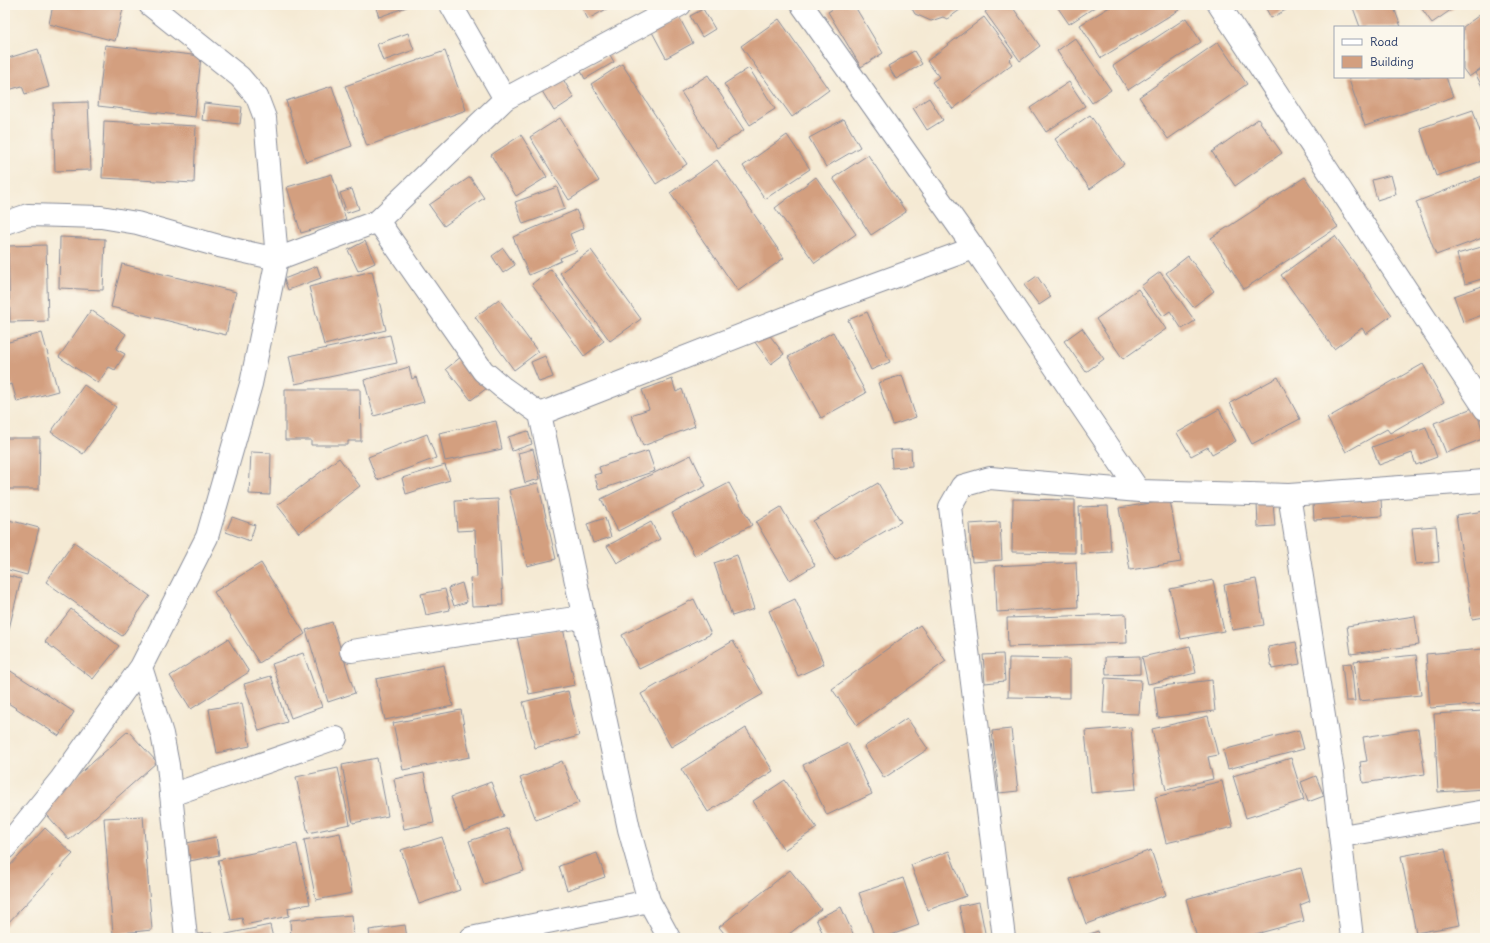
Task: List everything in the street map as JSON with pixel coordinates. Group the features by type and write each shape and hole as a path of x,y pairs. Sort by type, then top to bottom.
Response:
{"street":[{"path":"5,848 61,779 141,666 207,537 251,384 277,259 265,118 257,97 240,77 150,5"},
{"path":"451,5 505,99"},
{"path":"5,223 28,215 101,217 137,223 277,259 378,221 505,99 680,5"},
{"path":"802,5 974,248 1139,491"},
{"path":"1219,5 1485,409"},
{"path":"378,221 483,371 502,387 540,414 582,617 629,829 649,901 669,938"},
{"path":"540,414 826,302 974,248"},
{"path":"1004,938 950,506 962,486 990,478 1139,491 1289,495 1485,481"},
{"path":"1289,495 1342,836 1352,938"},
{"path":"351,651 582,617"},
{"path":"141,666 162,734 171,795 186,938"},
{"path":"171,795 336,738"},
{"path":"1342,836 1485,811"},
{"path":"471,938 649,901"}],"building":[{"path":"53,5 124,5 115,41 49,24"},
{"path":"375,5 412,5 379,17"},
{"path":"580,5 614,5 588,19"},
{"path":"839,5 854,5 883,53 861,67 828,12"},
{"path":"910,5 967,5 947,19 943,17 931,21 915,14"},
{"path":"994,5 1011,5 1040,46 1020,61 985,12"},
{"path":"1056,5 1098,5 1069,24"},
{"path":"1113,5 1176,5 1179,10 1101,58 1080,25"},
{"path":"1264,5 1295,5 1271,18"},
{"path":"1352,5 1393,5 1401,26 1360,26"},
{"path":"1419,5 1458,5 1432,23"},
{"path":"703,9 715,29 702,37 690,16"},
{"path":"1485,11 1485,65 1469,77 1464,70 1464,26"},
{"path":"679,17 693,43 666,58 652,32"},
{"path":"984,17 1013,56 1009,60 1012,64 953,109 932,82 939,77 927,61"},
{"path":"1186,18 1201,42 1128,90 1113,66"},
{"path":"779,19 829,90 792,117 741,46"},
{"path":"408,33 414,50 383,61 377,44"},
{"path":"1075,38 1111,90 1092,103 1057,51"},
{"path":"1218,42 1247,84 1168,139 1139,97"},
{"path":"105,45 201,56 195,117 98,106"},
{"path":"38,49 49,87 25,94 22,86 5,91 5,59"},
{"path":"445,51 466,110 367,146 345,86"},
{"path":"914,51 922,64 896,79 888,66"},
{"path":"610,55 614,62 585,79 581,71"},
{"path":"622,64 687,164 656,184 591,84"},
{"path":"1485,67 1485,92 1475,73"},
{"path":"749,68 775,109 750,125 724,84"},
{"path":"708,75 744,130 717,148 681,92"},
{"path":"1348,78 1446,78 1453,97 1365,126"},
{"path":"563,79 574,98 554,111 542,91"},
{"path":"1069,82 1085,106 1046,132 1030,108"},
{"path":"332,86 352,146 306,162 286,101"},
{"path":"929,98 943,120 927,130 913,108"},
{"path":"88,102 91,170 55,171 53,103"},
{"path":"204,103 242,107 240,124 202,120"},
{"path":"1473,110 1485,147 1485,160 1436,176 1420,128"},
{"path":"1090,115 1124,164 1090,189 1055,139"},
{"path":"560,118 599,181 569,200 530,137"},
{"path":"844,119 860,147 826,167 809,138"},
{"path":"1258,119 1282,153 1235,186 1212,152"},
{"path":"104,121 196,126 194,183 102,178"},
{"path":"521,135 547,177 516,196 491,155"},
{"path":"787,135 810,169 765,199 743,166"},
{"path":"868,155 906,212 871,235 833,178"},
{"path":"717,160 784,258 738,291 670,193"},
{"path":"332,174 346,220 301,233 287,187"},
{"path":"1391,175 1396,194 1377,200 1372,180"},
{"path":"1485,175 1485,237 1436,255 1416,202"},
{"path":"470,177 484,198 444,226 429,205"},
{"path":"816,177 856,234 815,263 775,208"},
{"path":"1305,177 1338,227 1244,289 1211,238"},
{"path":"557,187 565,209 523,224 515,202"},
{"path":"352,189 359,209 347,213 340,193"},
{"path":"576,210 584,228 570,234 577,251 560,258 561,261 529,275 513,237"},
{"path":"1335,236 1392,315 1366,334 1362,328 1334,349 1281,275"},
{"path":"60,237 105,239 103,290 59,288"},
{"path":"365,241 375,263 358,271 348,250"},
{"path":"46,245 48,321 10,322 8,246"},
{"path":"1485,246 1485,278 1465,284 1457,254"},
{"path":"503,248 515,265 503,273 492,256"},
{"path":"591,250 641,319 610,341 560,273"},
{"path":"1188,256 1214,291 1193,307 1166,273"},
{"path":"122,264 236,292 226,335 111,307"},
{"path":"317,266 321,278 288,290 284,279"},
{"path":"551,269 604,341 584,356 532,284"},
{"path":"372,271 386,330 324,345 309,287"},
{"path":"1160,272 1195,321 1182,329 1170,311 1163,316 1141,286"},
{"path":"1037,276 1051,297 1039,305 1024,285"},
{"path":"1485,285 1485,314 1463,322 1454,296"},
{"path":"1138,289 1166,329 1123,359 1096,319"},
{"path":"499,299 538,352 514,370 475,317"},
{"path":"91,310 126,334 116,349 125,354 115,370 109,367 98,383 59,357"},
{"path":"867,312 890,362 871,370 848,320"},
{"path":"1082,328 1104,359 1086,372 1064,341"},
{"path":"767,332 784,354 771,364 754,341"},
{"path":"833,332 866,393 821,418 788,357"},
{"path":"42,333 58,391 17,402 12,384 5,386 5,343"},
{"path":"390,335 397,363 295,384 289,356"},
{"path":"462,356 487,388 471,400 446,369"},
{"path":"545,356 553,377 539,382 531,362"},
{"path":"1423,364 1444,402 1390,433 1387,429 1346,452 1327,418"},
{"path":"409,367 412,379 416,377 424,402 374,416 364,380"},
{"path":"902,375 916,417 893,425 878,383"},
{"path":"1278,377 1300,419 1252,444 1230,403"},
{"path":"672,379 676,392 682,389 695,426 643,446 631,415 649,409 642,390"},
{"path":"84,385 116,407 83,454 51,432"},
{"path":"285,389 360,389 361,441 348,441 348,445 311,445 311,440 285,440"},
{"path":"1475,407 1485,438 1446,453 1434,423"},
{"path":"1219,409 1236,441 1212,454 1208,447 1191,456 1177,433"},
{"path":"496,421 502,449 445,461 439,433"},
{"path":"1426,427 1437,457 1416,465 1412,453 1379,465 1372,447"},
{"path":"528,431 532,444 512,451 508,437"},
{"path":"427,434 436,458 377,480 368,457"},
{"path":"5,438 40,438 39,489 5,489"},
{"path":"533,449 540,479 525,483 518,453"},
{"path":"911,449 912,466 892,468 891,450"},
{"path":"648,451 655,471 599,490 594,475 601,473 599,467"},
{"path":"251,452 271,453 270,495 249,494"},
{"path":"691,455 706,486 618,531 601,499"},
{"path":"339,458 360,486 299,533 277,505"},
{"path":"445,465 450,480 406,494 402,478"},
{"path":"538,483 556,559 527,566 509,490"},
{"path":"729,483 752,525 695,556 672,513"},
{"path":"878,483 901,522 835,560 813,521"},
{"path":"498,499 503,605 472,606 470,578 477,577 475,530 457,531 455,501"},
{"path":"1013,499 1075,500 1075,553 1012,552"},
{"path":"1381,499 1382,516 1314,520 1313,503"},
{"path":"1170,500 1181,562 1130,570 1119,508"},
{"path":"1273,502 1275,526 1258,527 1257,503"},
{"path":"1108,506 1111,552 1081,554 1079,507"},
{"path":"781,507 815,565 790,580 756,522"},
{"path":"1485,511 1485,617 1472,619 1456,515"},
{"path":"232,517 255,525 250,541 226,532"},
{"path":"605,518 611,537 593,543 587,524"},
{"path":"5,519 39,528 27,575 5,569"},
{"path":"651,522 660,539 617,563 607,546"},
{"path":"1000,522 1002,560 972,562 969,524"},
{"path":"1436,526 1439,562 1416,564 1412,528"},
{"path":"74,542 150,596 122,636 46,582"},
{"path":"737,555 754,609 732,616 714,563"},
{"path":"1076,562 1078,607 997,612 995,566"},
{"path":"261,563 305,634 259,663 214,592"},
{"path":"5,575 21,579 7,637 5,637"},
{"path":"1256,579 1264,625 1232,630 1224,585"},
{"path":"1213,580 1224,631 1181,639 1170,589"},
{"path":"462,583 467,602 454,606 448,588"},
{"path":"445,589 450,610 426,615 421,594"},
{"path":"694,599 711,634 639,669 622,635"},
{"path":"795,599 824,664 798,676 769,611"},
{"path":"71,609 119,646 93,679 45,642"},
{"path":"1126,614 1127,643 1008,647 1007,618"},
{"path":"1415,616 1419,645 1351,654 1347,626"},
{"path":"332,622 355,693 328,702 306,630"},
{"path":"920,625 946,661 857,725 832,689"},
{"path":"563,628 575,685 529,694 517,637"},
{"path":"228,639 249,672 191,709 170,676"},
{"path":"733,641 763,694 671,747 641,694"},
{"path":"1296,642 1300,664 1272,669 1268,647"},
{"path":"1190,646 1196,673 1148,684 1142,657"},
{"path":"1483,649 1485,704 1430,708 1426,654"},
{"path":"303,653 322,707 291,718 272,664"},
{"path":"1003,654 1005,681 985,683 983,655"},
{"path":"1416,655 1421,695 1359,701 1354,661"},
{"path":"1140,656 1140,674 1106,675 1105,657"},
{"path":"1009,658 1070,659 1070,698 1008,697"},
{"path":"1351,663 1355,701 1346,701 1342,664"},
{"path":"444,665 453,706 385,720 376,679"},
{"path":"6,668 74,712 59,736 8,703 5,708"},
{"path":"271,676 287,722 259,731 244,684"},
{"path":"1105,678 1141,680 1139,714 1103,713"},
{"path":"1212,680 1215,711 1158,718 1154,687"},
{"path":"568,691 579,736 535,748 523,702"},
{"path":"242,703 250,746 217,753 209,709"},
{"path":"461,710 470,757 403,770 393,723"},
{"path":"1483,711 1485,789 1438,792 1434,714"},
{"path":"1208,716 1218,755 1208,757 1213,779 1166,790 1152,729"},
{"path":"907,718 928,749 884,778 864,747"},
{"path":"1131,727 1136,789 1091,793 1085,731"},
{"path":"746,728 773,771 708,812 681,769"},
{"path":"1011,729 1018,791 999,793 992,731"},
{"path":"1418,729 1425,774 1363,783 1360,762 1367,761 1363,737"},
{"path":"1299,730 1304,749 1228,769 1223,750"},
{"path":"128,731 157,762 69,840 41,808"},
{"path":"848,743 872,794 827,815 803,765"},
{"path":"377,758 388,816 353,823 342,765"},
{"path":"1291,758 1304,800 1246,818 1233,776"},
{"path":"562,761 579,803 536,820 520,778"},
{"path":"338,768 350,824 308,833 296,777"},
{"path":"424,773 434,823 404,829 394,779"},
{"path":"1316,776 1324,796 1308,802 1301,782"},
{"path":"785,780 817,828 784,850 753,801"},
{"path":"1222,781 1233,827 1166,843 1155,797"},
{"path":"491,782 504,816 464,831 451,797"},
{"path":"143,816 152,930 113,934 104,818"},
{"path":"45,828 73,854 5,926 5,871"},
{"path":"509,828 524,871 484,884 469,841"},
{"path":"340,833 352,893 316,900 304,840"},
{"path":"216,837 219,855 190,861 187,843"},
{"path":"442,837 460,890 419,904 401,850"},
{"path":"297,844 310,904 288,908 289,916 244,925 242,918 231,920 218,860"},
{"path":"1445,848 1460,925 1416,933 1401,856"},
{"path":"1151,850 1166,895 1086,924 1070,879"},
{"path":"949,851 966,896 928,910 911,865"},
{"path":"597,853 605,877 567,890 559,866"},
{"path":"1301,868 1310,901 1300,905 1304,921 1241,938 1197,938 1186,899"},
{"path":"790,870 821,909 784,938 728,938 719,927"},
{"path":"903,878 919,925 883,938 875,938 859,893"},
{"path":"979,902 986,938 966,938 959,906"},
{"path":"841,907 855,938 825,938 816,919"},
{"path":"352,915 354,938 291,938 290,920"},
{"path":"270,925 273,938 217,938 217,936"},
{"path":"405,925 407,938 370,938 369,930"},
{"path":"1098,931 1100,938 1078,938"},
{"path":"212,933 212,938 198,938 198,934"}]}
